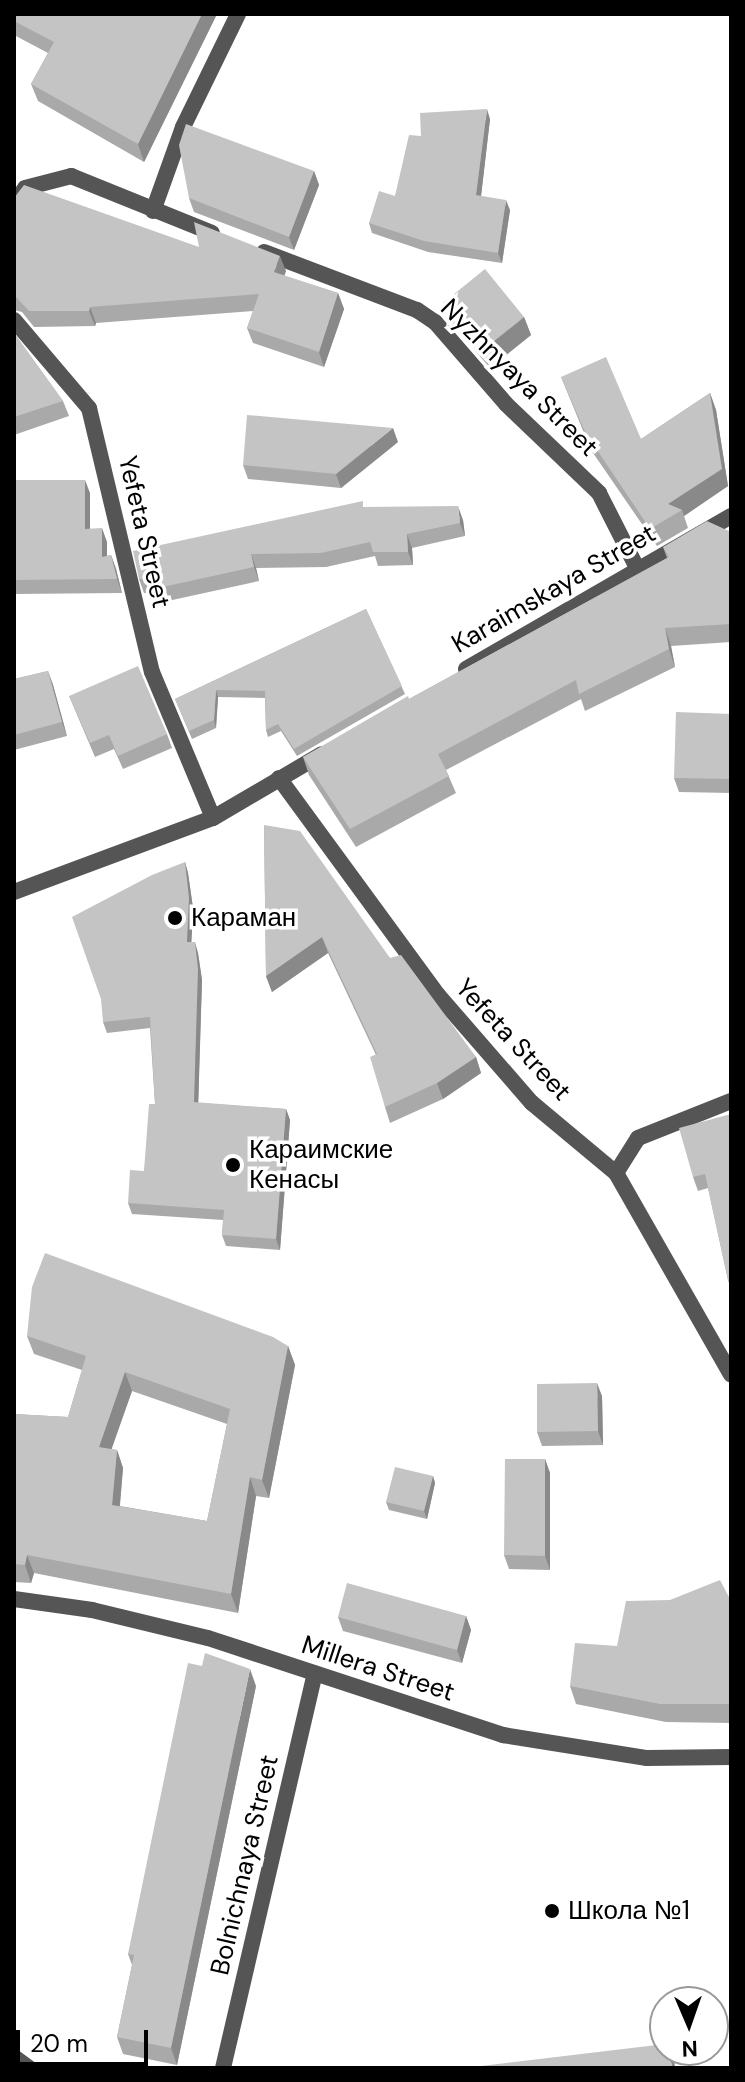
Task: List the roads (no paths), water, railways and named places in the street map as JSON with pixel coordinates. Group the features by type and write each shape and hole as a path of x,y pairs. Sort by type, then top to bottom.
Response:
{"street":[{"path":"153,211 183,127 238,14"},
{"name":"Nyzhnyaya Street","path":"14,204 25,188 71,176 153,211 417,310 435,322 506,404 599,493 637,568"},
{"name":"Yefeta Street","path":"14,320 89,408 152,672 213,818"},
{"name":"Karaimskaya Street","path":"445,681 731,516"},
{"path":"14,892 213,818 342,742"},
{"name":"Yefeta Street","path":"279,778 438,995 532,1103 616,1173 731,1375"},
{"path":"616,1173 638,1138 731,1101"},
{"path":"713,1340 731,1333"},
{"name":"Millera Street","path":"14,1599 92,1610 208,1638 503,1735 647,1758 731,1757"},
{"name":"Bolnichnaya Street","path":"223,2068 315,1674"},
{"path":"14,2057 29,2068"}],"place":[{"name":"Караман","path":"175,918"},
{"name":"Караимские Кенасы","path":"233,1165"},
{"name":"Школа №1","path":"552,1911"}]}
